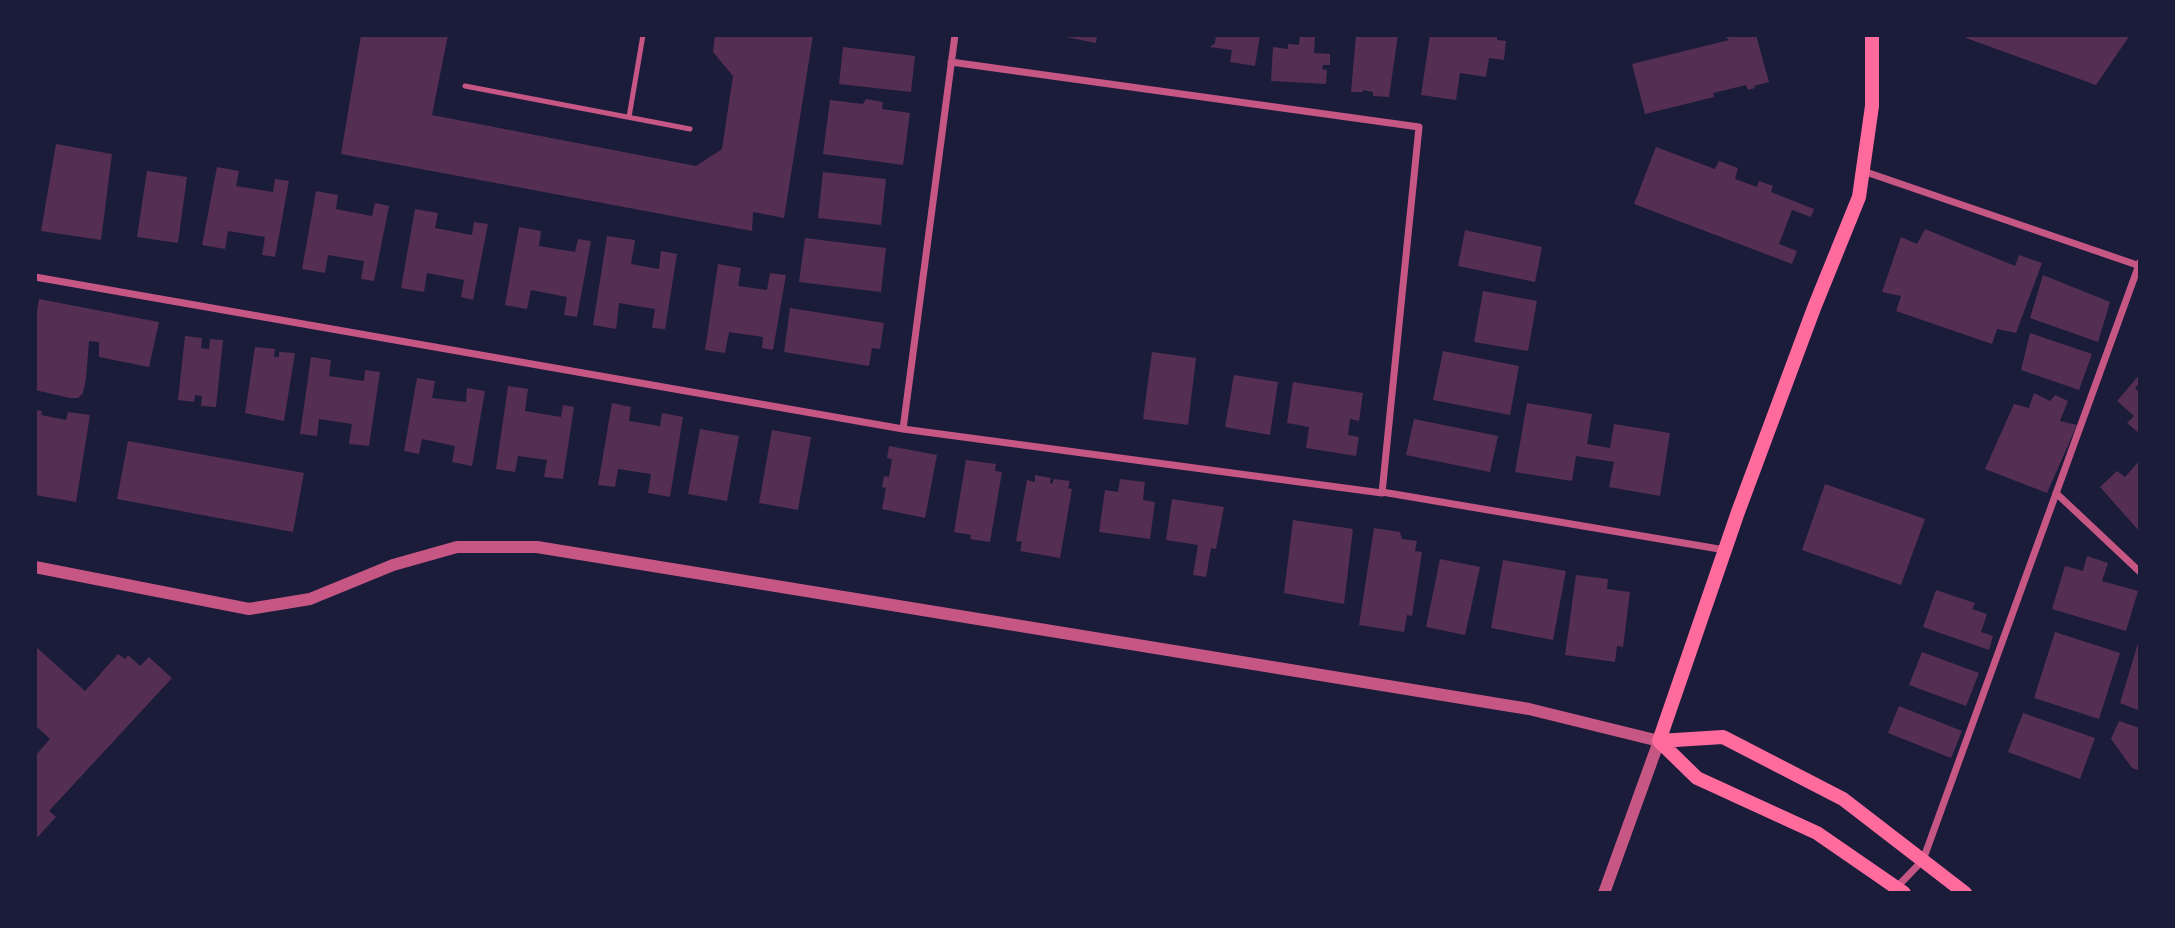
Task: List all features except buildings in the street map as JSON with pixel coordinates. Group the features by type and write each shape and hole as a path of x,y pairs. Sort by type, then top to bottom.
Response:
{"main road":[{"path":"1659,741 1814,307 1859,197 1872,106 1872,35"},
{"path":"1659,741 1723,737 1843,799 1965,893"},
{"path":"1659,741 1697,778 1817,832 1901,890"}],"street":[{"path":"903,429 955,35"},
{"path":"951,62 1419,127 1382,492"},
{"path":"1863,171 2140,264 1923,860 1901,890"},
{"path":"35,277 903,429 1382,492 1725,550"},
{"path":"2056,493 2140,572"},
{"path":"35,567 249,609 310,598 393,565 457,547 537,547 1530,709 1659,741 1604,893"}],"lane":[{"path":"629,117 643,35"},
{"path":"465,86 690,129"}]}
